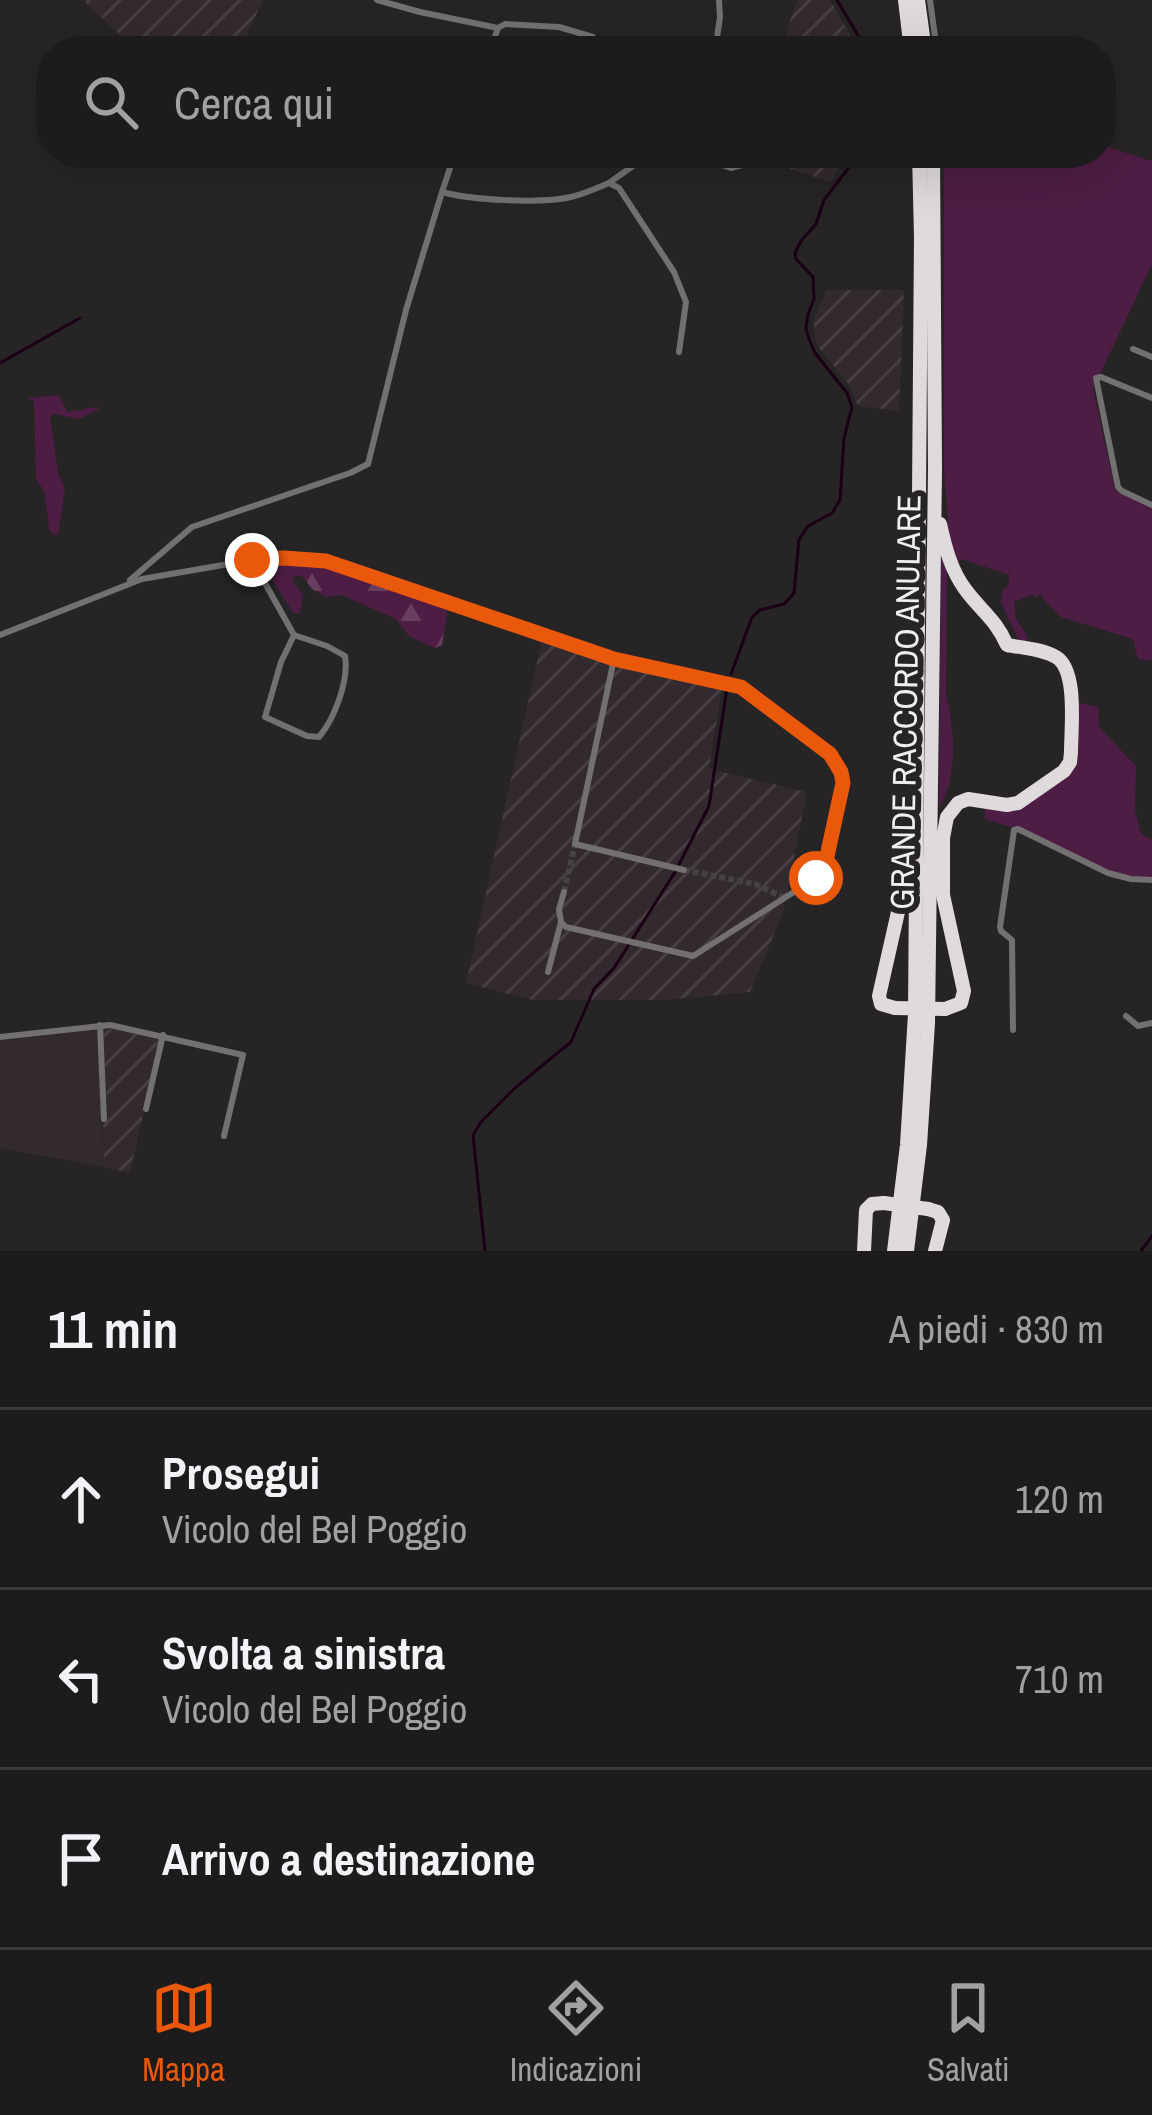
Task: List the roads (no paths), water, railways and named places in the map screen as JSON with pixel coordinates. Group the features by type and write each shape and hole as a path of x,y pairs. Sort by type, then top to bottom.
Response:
{"highway":[{"path":"905,0 909,36"},
{"path":"918,0 923,36"},
{"name":"GRANDE RACCORDO ANULARE","path":"894,1251 914,1047 919,168"},
{"name":"GRANDE RACCORDO ANULARE","path":"907,1251 928,1023 935,470 933,168"},
{"path":"917,774 905,881 878,996 882,1005 895,1008 945,1009 961,1003 964,993 944,895 947,817 968,799 1007,806 1018,803 1064,771 1071,756 1070,686 1062,661 1048,653 1007,645 992,616 966,590 943,539 935,470"},
{"path":"864,1251 866,1210 884,1203 938,1212 943,1218 935,1251"}],"street":[{"path":"377,0 498,28 545,25 589,36"},
{"path":"717,36 719,0"},
{"path":"930,0 935,36"},
{"path":"495,36 498,28"},
{"path":"127,583 192,527 368,464 406,310 450,168"},
{"path":"442,192 551,200 609,183 630,168"},
{"path":"609,183 619,188 674,272 686,302 679,352"},
{"path":"1133,349 1152,357"},
{"path":"1152,398 1096,378 1118,487 1152,505"},
{"path":"252,560 293,635 342,653 346,660 329,724 319,737 265,717 293,635"},
{"path":"0,635 127,583 252,560 326,561 614,659 741,687 830,754 841,772 843,783 824,870 693,956 561,922"},
{"path":"614,659 575,844 684,870"},
{"path":"1013,1030 1012,942 1000,927 1014,830 1115,875 1152,880"},
{"path":"548,972 564,892"},
{"path":"1126,1016 1137,1026 1152,1023"},
{"path":"100,1025 104,1119"},
{"path":"0,1037 100,1025 243,1055 224,1136"},
{"path":"146,1109 164,1036"}],"waterway":[{"path":"837,0 858,36"},
{"path":"731,674 752,617 784,604 794,593 799,540 808,526 832,513 840,500 844,438 852,407 809,339 806,329 814,299 813,277 795,253 816,224 824,200 848,168"},
{"path":"0,363 80,318"},
{"path":"485,1251 473,1135 516,1087 571,1042 594,989 614,968 675,872 709,806 727,688"},
{"path":"1141,1251 1152,1236"}],"tunnel":[{"path":"564,892 575,844"},
{"path":"684,870 755,884 785,898"}]}
